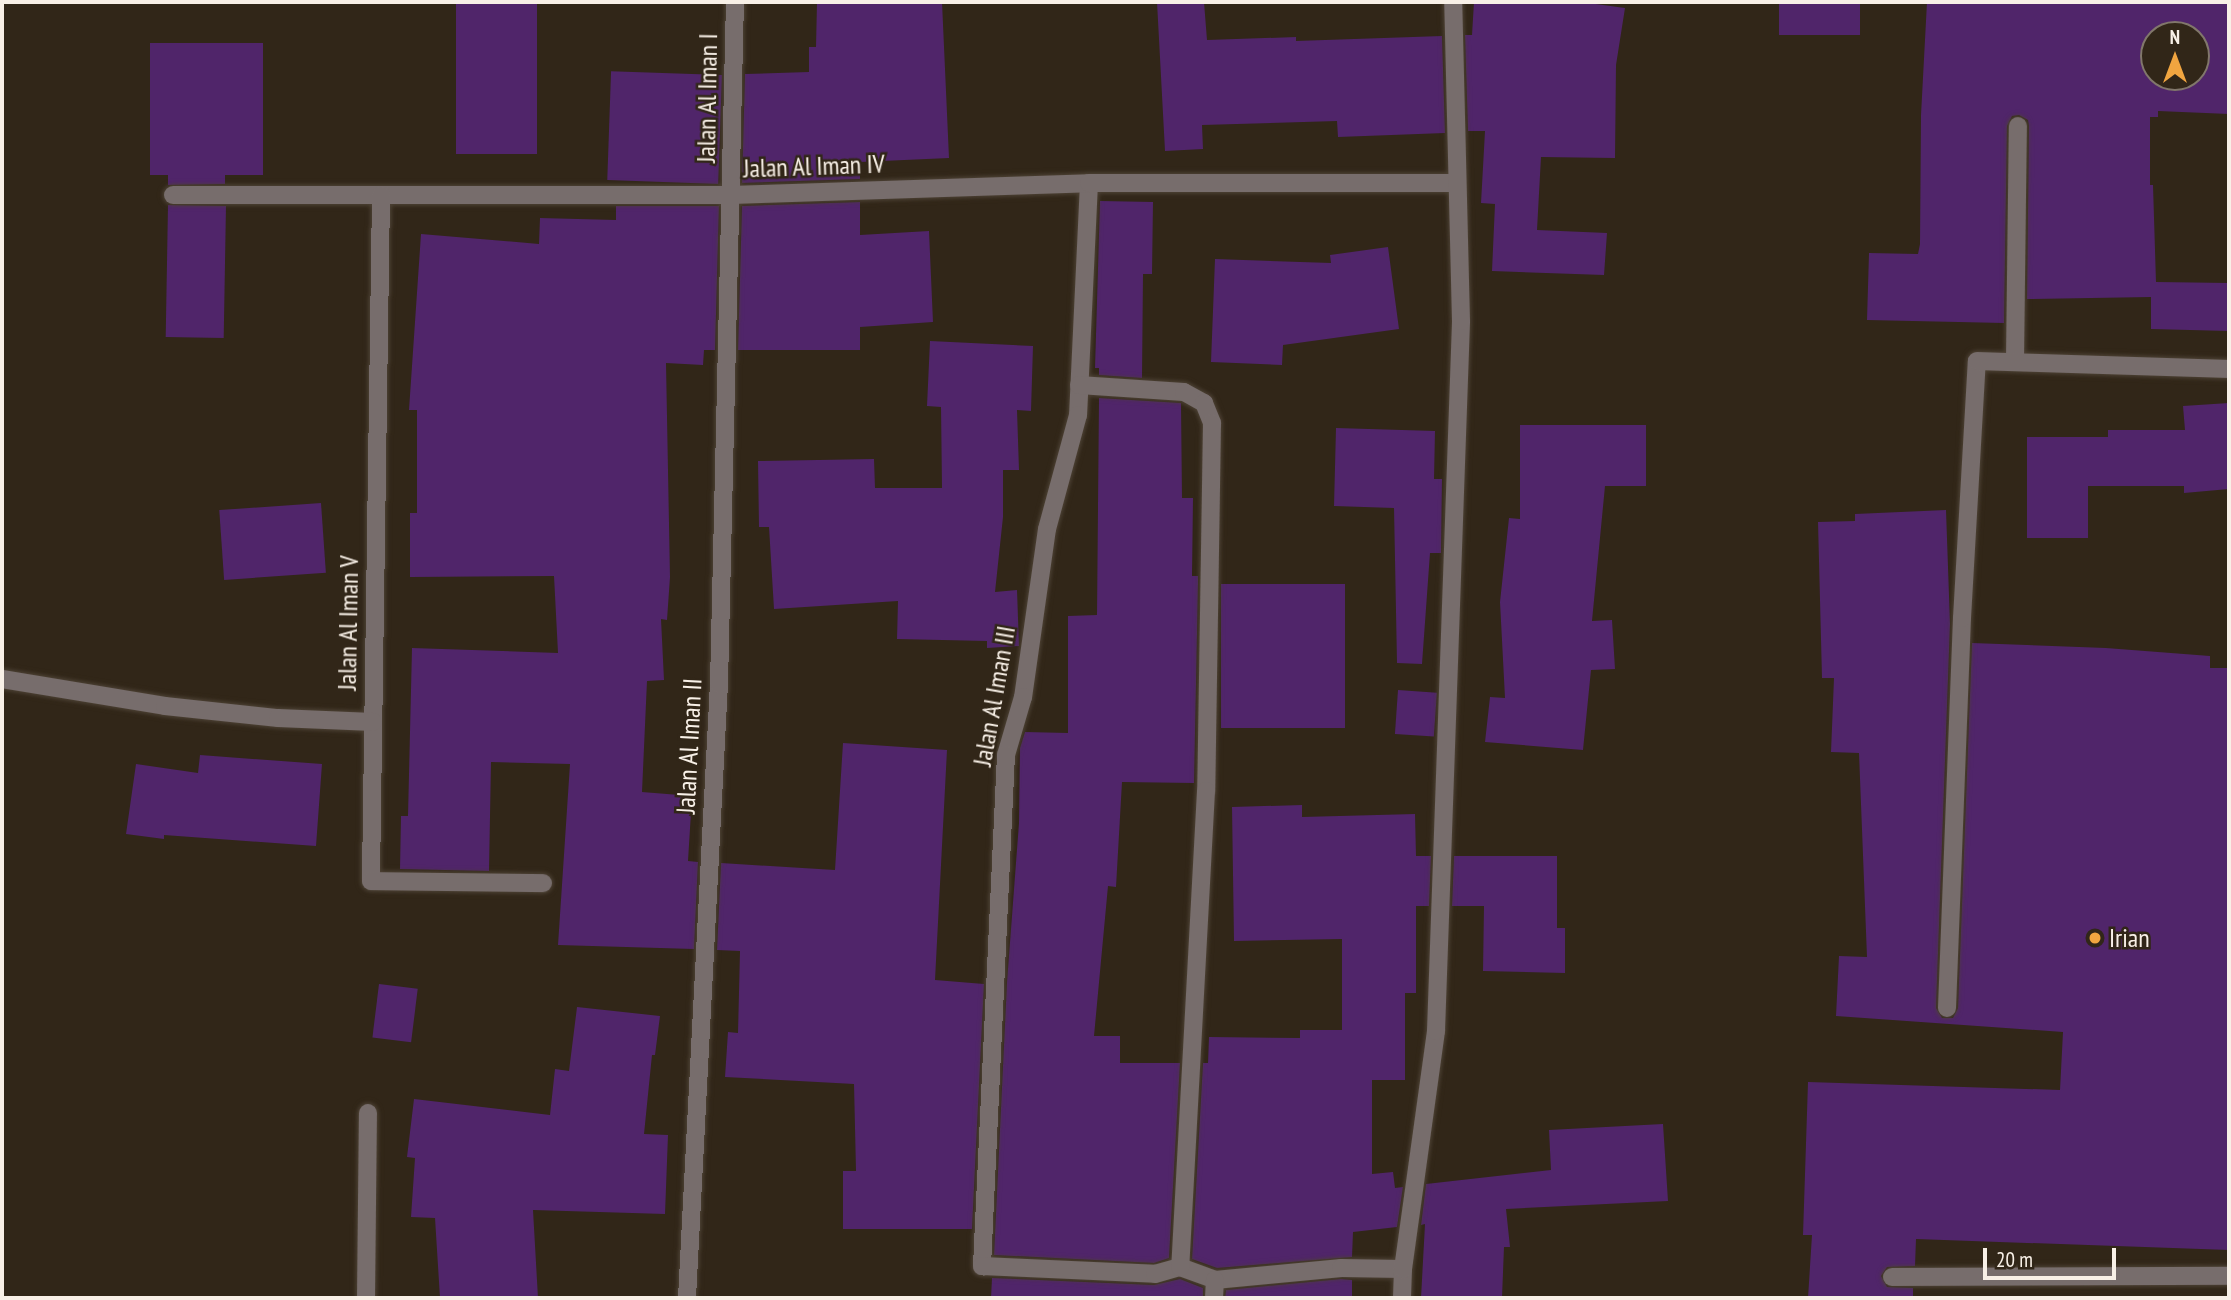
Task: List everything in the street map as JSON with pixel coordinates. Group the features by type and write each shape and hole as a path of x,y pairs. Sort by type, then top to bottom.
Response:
{"street":[{"name":"Jalan Al Iman I","path":"731,195 735,2"},
{"path":"1402,1298 1403,1269 1436,1031 1461,321 1453,2"},
{"path":"2015,360 2018,125"},
{"name":"Jalan Al Iman IV","path":"173,195 731,195 1089,183 1456,183"},
{"name":"Jalan Al Iman III","path":"1089,183 1078,415 1073,444 1053,498 1023,697 1006,755 982,1266 1155,1274 1180,1267"},
{"name":"Jalan Al Iman V","path":"381,195 371,881 543,883"},
{"name":"Jalan Al Iman II","path":"687,1298 719,684 731,195"},
{"path":"1947,1008 1962,618 1977,361 2015,360 2229,369"},
{"path":"1079,385 1185,392 1204,403 1212,422 1206,791 1180,1267 1215,1280 1341,1268 1403,1269"},
{"path":"2,679 165,706 278,718 373,722"},
{"path":"366,1298 368,1112"},
{"path":"1892,1278 2229,1276"},
{"path":"1213,1298 1215,1280"}],"building":[{"path":"456,2 537,2 537,154 456,154"},
{"path":"817,2 942,2 949,158 860,162 860,179 742,183 745,74 809,72 809,47 816,47"},
{"path":"1157,2 1204,2 1207,40 1296,37 1296,41 1442,36 1445,133 1338,137 1337,121 1202,125 1203,149 1165,151"},
{"path":"1474,2 1581,2 1625,8 1616,65 1615,158 1541,157 1537,230 1607,233 1604,275 1492,271 1495,204 1481,203 1485,131 1468,131 1465,35 1472,35"},
{"path":"1779,2 1860,2 1860,35 1779,35"},
{"path":"1927,2 2229,2 2229,114 2158,111 2158,117 2150,117 2150,185 2153,185 2156,282 2229,283 2229,331 2151,329 2151,297 2027,299 2029,126 2028,120 2019,115 2012,116 2007,126 2004,323 1867,320 1869,253 1918,254 1921,115"},
{"path":"150,43 263,43 263,175 225,175 225,184 168,185 168,175 150,175"},
{"path":"611,71 722,75 718,184 607,180"},
{"path":"1100,201 1153,202 1152,274 1143,274 1142,378 1099,375 1099,368 1095,368"},
{"path":"860,202 860,235 929,231 933,322 860,327 860,350 738,350 742,206"},
{"path":"168,205 226,206 224,338 166,337"},
{"path":"616,206 719,206 715,350 704,350 703,365 666,363 670,577 667,620 661,619 664,680 647,681 642,792 692,796 688,861 698,862 694,949 558,945 570,764 491,762 489,871 400,869 401,816 408,816 412,648 558,653 554,576 410,577 410,513 417,513 417,410 409,410 421,234 539,244 540,218 616,220"},
{"path":"1388,247 1399,329 1283,345 1282,365 1211,362 1215,259 1331,263 1330,255"},
{"path":"930,341 1033,346 1031,411 1017,410 1019,470 1003,470 1003,517 995,592 1017,590 1019,646 987,648 987,641 897,639 898,601 774,609 769,527 759,527 758,461 874,459 875,488 942,488 941,407 927,406"},
{"path":"1099,398 1181,403 1182,498 1193,498 1192,576 1198,576 1194,783 1122,782 1116,887 1108,886 1094,1036 1120,1036 1120,1063 1180,1063 1169,1258 1154,1263 994,1255 1007,982 1019,823 1020,748 1025,732 1068,733 1068,616 1097,615"},
{"path":"2229,403 2229,489 2184,493 2184,486 2088,486 2088,538 2027,538 2027,437 2108,437 2108,430 2185,430 2183,406"},
{"path":"1520,425 1646,425 1646,486 1605,486 1592,621 1612,620 1615,669 1591,670 1583,750 1485,742 1490,697 1505,698 1500,602 1509,518 1520,519"},
{"path":"1336,428 1435,431 1434,479 1442,479 1441,553 1430,553 1422,664 1397,663 1394,508 1334,506"},
{"path":"321,503 326,573 224,580 219,510"},
{"name":"Irian","path":"1946,510 1950,624 1936,1008 1942,1018 1953,1018 1958,1008 1972,643 2106,648 2210,656 2210,668 2229,668 2229,1250 1916,1239 1915,1266 1887,1267 1881,1276 1887,1287 1913,1288 1913,1298 1808,1298 1812,1235 1803,1235 1808,1082 2060,1090 2063,1032 1836,1016 1839,956 1867,957 1859,753 1831,752 1834,678 1822,678 1818,522 1855,521 1855,514"},
{"path":"1221,584 1345,584 1345,728 1221,728"},
{"path":"1398,690 1437,693 1434,737 1395,734"},
{"path":"843,743 947,750 935,980 984,984 972,1229 843,1229 843,1171 856,1171 854,1084 725,1077 728,1032 738,1033 740,951 717,950 721,863 835,870"},
{"path":"200,755 322,764 316,846 164,835 164,839 126,834 136,764 198,773"},
{"path":"1302,805 1302,817 1415,814 1416,856 1431,856 1429,906 1416,906 1416,993 1405,993 1405,1080 1372,1080 1372,1174 1393,1172 1395,1188 1403,1187 1397,1227 1353,1232 1352,1257 1217,1268 1192,1259 1203,1063 1208,1063 1209,1037 1300,1038 1300,1030 1342,1030 1342,939 1234,941 1232,807"},
{"path":"1454,856 1557,856 1557,928 1565,928 1565,973 1483,971 1484,906 1452,906"},
{"path":"379,984 418,989 411,1042 372,1038"},
{"path":"577,1007 660,1016 655,1055 652,1055 644,1134 668,1135 665,1214 533,1210 538,1298 440,1298 435,1218 411,1217 415,1158 407,1157 414,1099 550,1115 555,1069 569,1071"},
{"path":"1663,1124 1668,1201 1506,1209 1510,1247 1504,1247 1502,1298 1421,1298 1425,1224 1421,1225 1426,1184 1551,1170 1549,1130"},
{"path":"992,1278 1154,1285 1180,1279 1203,1288 1203,1298 991,1298"},
{"path":"1352,1280 1352,1298 1225,1298 1226,1290"}],"place":[{"name":"Irian","path":"2095,938"}]}
